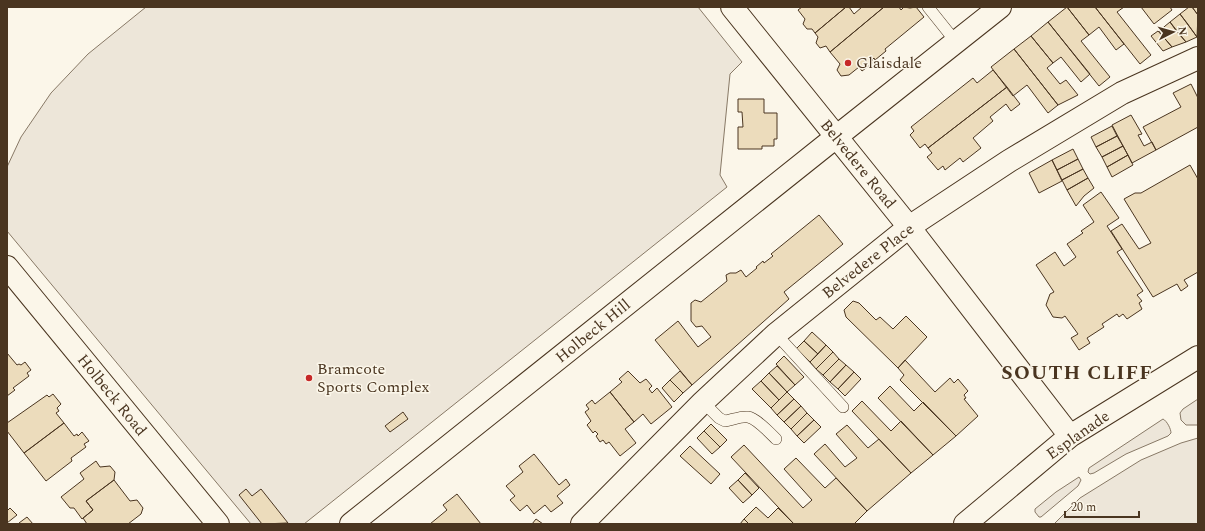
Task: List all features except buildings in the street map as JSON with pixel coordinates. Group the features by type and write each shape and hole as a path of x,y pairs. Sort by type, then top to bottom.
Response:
{"street":[{"name":"Belvedere Road","path":"732,7 909,227 1070,436"},
{"name":"Holbeck Hill","path":"351,524 1000,7"},
{"name":"Belvedere Place","path":"582,524 703,402 776,334 909,227 1009,161 1122,93 1198,58"},
{"name":"Holbeck Road","path":"7,267 218,524"},
{"name":"Esplanade","path":"965,524 1070,436 1198,357"}],"lane":[{"path":"928,7 956,42"},
{"path":"776,334 843,407"},
{"path":"703,402 719,418 725,421 742,417 754,419 776,439"}],"shaded area":[{"name":"Bramcote Sports Complex","path":"146,7 698,7 742,62 730,74 720,175 727,187 304,524 251,524 7,231 7,167 21,137 51,93 88,54"},
{"path":"1198,399 1198,425 1186,425 1181,420 1180,413 1183,409"},
{"path":"1163,419 1170,429 1171,433 1168,436 1126,454 1094,473 1090,474 1088,472 1089,468"},
{"path":"1198,438 1198,524 1054,524 1080,498 1141,460 1181,443"},
{"path":"1079,477 1081,480 1078,486 1041,517 1039,517 1035,512 1035,509 1056,492"}],"place":[{"name":"Glaisdale","path":"848,63"},
{"name":"Bramcote Sports Complex","path":"309,378"}],"district":[{"name":"SOUTH CLIFF","path":"1077,373"}]}
